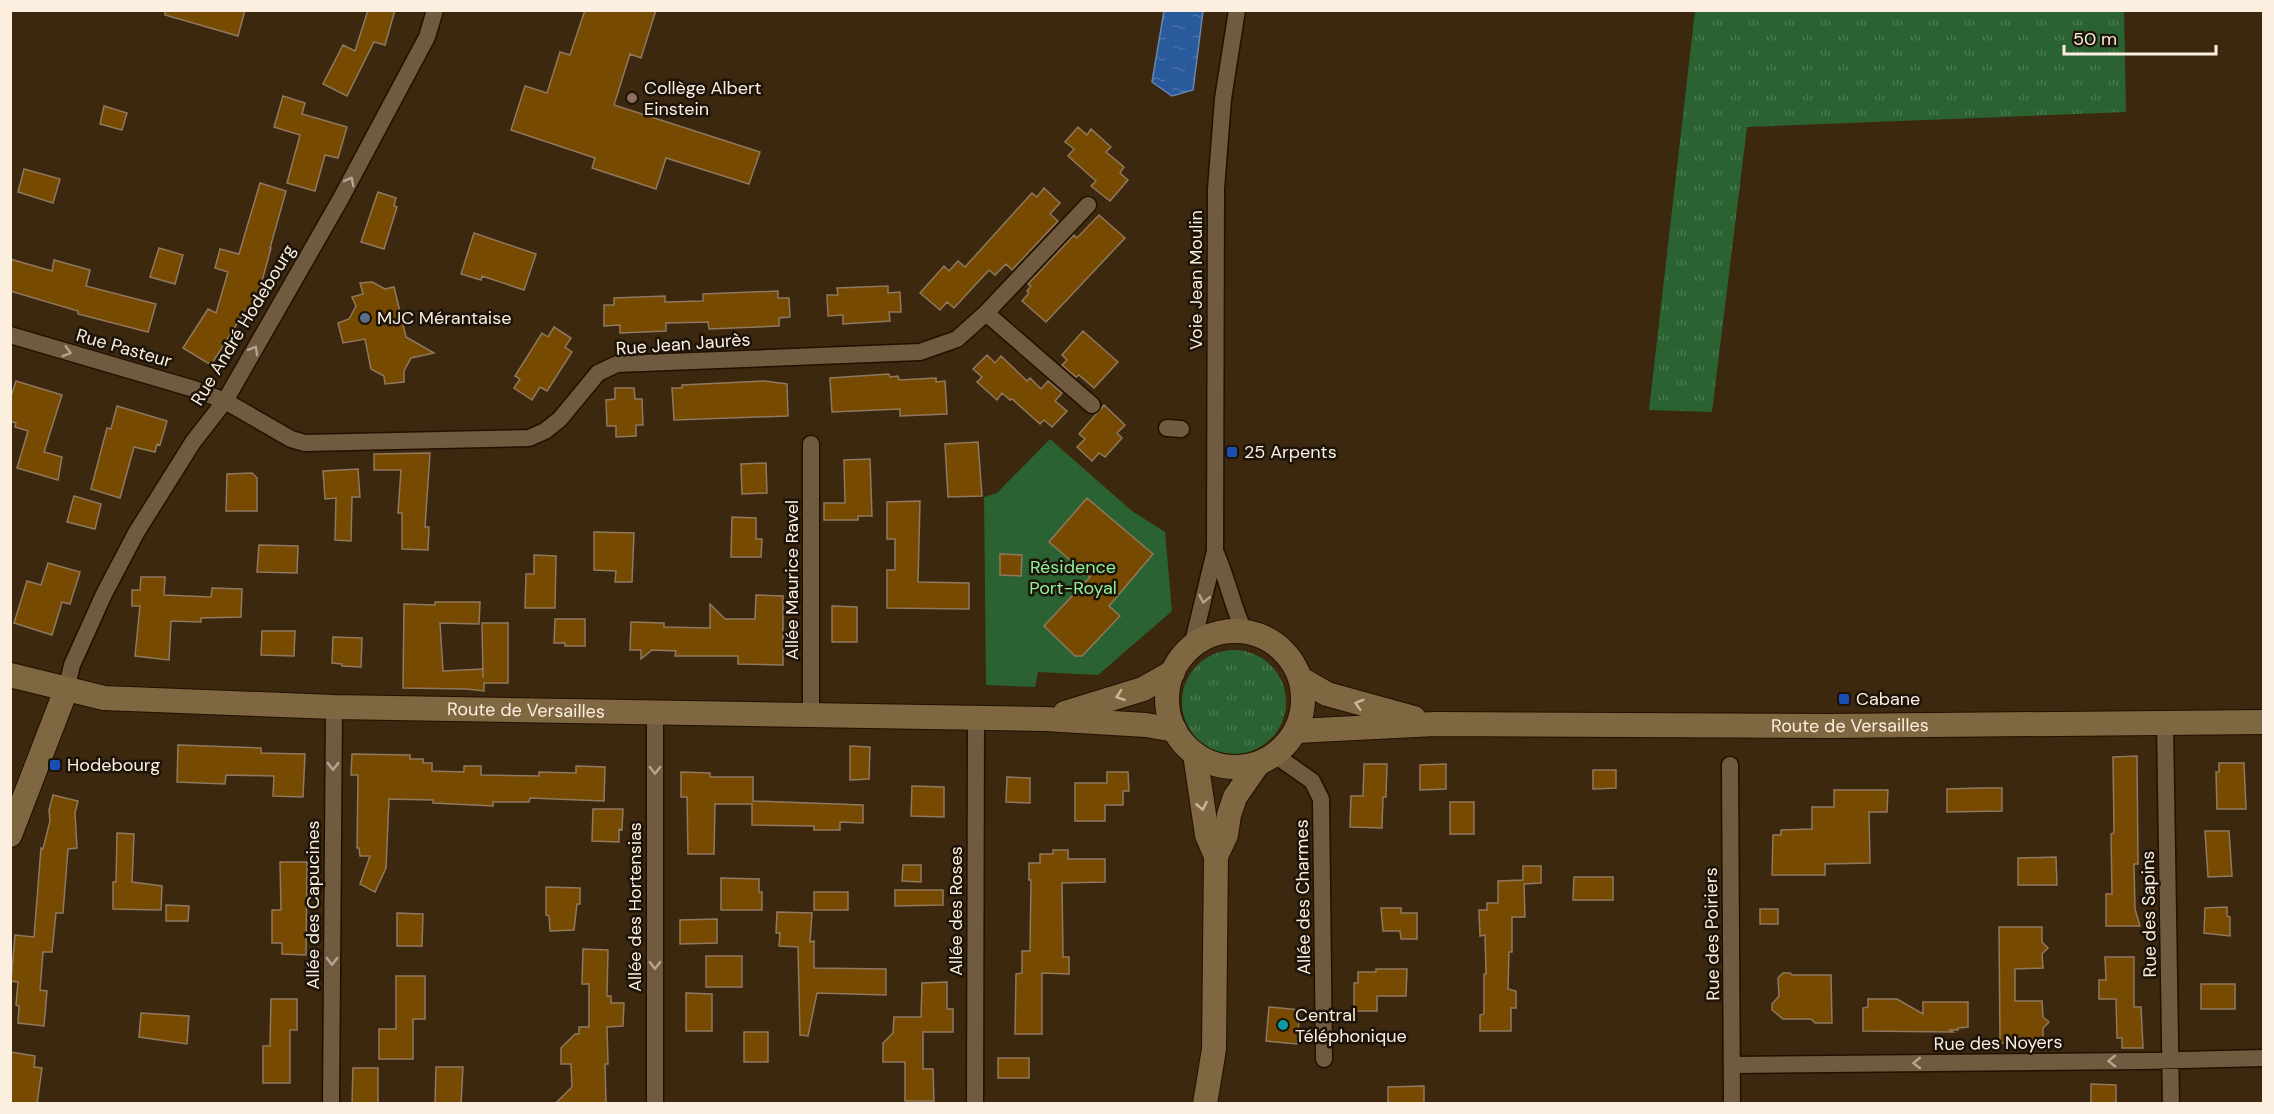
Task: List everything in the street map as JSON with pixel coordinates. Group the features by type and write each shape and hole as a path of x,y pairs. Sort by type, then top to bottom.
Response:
{"main road":[{"path":"1216,856 1226,835 1235,797 1267,760 1286,745 1296,731 1303,707 1301,680 1293,662 1279,647 1261,636 1244,631 1205,638 1192,646 1180,659 1173,672 1167,690 1168,710 1174,730 1181,741 1195,754 1215,765 1241,768 1267,760"},
{"name":"Route de Versailles","path":"1045,718 1143,689 1173,672"},
{"name":"Route de Versailles","path":"10,675 104,698 334,707 1045,718 1146,724 1174,730"},
{"name":"Route de Versailles","path":"1301,680 1327,694 1436,724"},
{"path":"10,835 66,690"},
{"name":"Route de Versailles","path":"1296,731 1436,724 1840,726 2264,722"},
{"path":"1195,754 1207,835 1216,856 1214,1049 1205,1104"}],"street":[{"name":"Rue André Hodebourg","path":"66,690 72,665 104,594 136,533 194,442 225,401 340,200 427,37 435,10"},
{"name":"Voie Jean Moulin","path":"1192,646 1215,551 1216,189 1223,99 1236,10"},
{"name":"Rue Jean Jaurès","path":"225,401 291,439 305,443 528,438 545,431 560,419 598,373 617,364 920,352 957,339 986,313 1089,205"},
{"path":"986,313 1092,405"},
{"name":"Rue Pasteur","path":"10,335 194,389 225,401"},
{"name":"Allée Maurice Ravel","path":"811,716 812,444"},
{"name":"Voie Jean Moulin","path":"1215,551 1244,631"},
{"name":"Allée des Capucines","path":"331,1104 334,707"},
{"name":"Allée des Hortensias","path":"655,711 655,1104"},
{"name":"Allée des Roses","path":"975,1104 976,718"},
{"name":"Rue des Sapins","path":"2165,723 2171,1104"},
{"name":"Allée des Charmes","path":"1267,760 1312,781 1321,799 1324,1059"},
{"name":"Rue des Poiriers","path":"1730,765 1732,1104"},
{"name":"Rue des Noyers","path":"1733,1065 2264,1058"}],"green space":[{"path":"1695,11 2124,11 2126,112 1747,127 1712,412 1649,410"},
{"name":"Résidence Port-Royal","path":"1050,439 1132,511 1165,532 1172,611 1098,675 1038,672 1035,687 986,685 984,497 997,493"},
{"path":"1234,650 1254,654 1271,665 1282,682 1286,702 1282,722 1271,739 1254,750 1234,754 1214,750 1197,739 1186,722 1182,702 1186,682 1197,665 1214,654"}],"water":[{"path":"1164,11 1203,11 1193,90 1172,96 1152,82"}],"building":[{"path":"165,10 245,10 238,36 165,15"},
{"path":"368,10 395,10 385,45 374,42 347,96 323,84 343,45 355,51"},
{"path":"585,10 656,10 641,58 630,54 614,105 760,152 749,184 666,158 656,189 592,168 595,158 511,130 525,86 547,93 560,52 570,55"},
{"path":"283,96 305,103 302,114 347,127 338,158 325,155 315,191 287,183 300,135 274,127"},
{"path":"104,106 127,113 122,130 100,124"},
{"path":"1078,127 1087,135 1091,129 1111,147 1106,152 1124,167 1120,173 1128,180 1110,201 1091,186 1096,181 1068,156 1074,149 1065,142"},
{"path":"24,169 60,179 53,203 18,192"},
{"path":"260,183 286,191 271,248 254,310 247,308 211,365 183,348 208,309 216,313 228,272 215,268 220,249 239,254"},
{"path":"1044,188 1060,203 1050,214 1058,221 1012,270 1006,264 995,275 989,270 954,308 947,302 940,310 920,293 944,266 949,271 958,261 965,267 1032,193 1037,197"},
{"path":"378,192 396,198 394,206 397,207 384,249 361,242"},
{"path":"1099,215 1125,238 1046,322 1022,301 1029,293 1027,291 1031,286 1028,284 1074,235 1077,238"},
{"path":"474,233 536,254 524,290 482,276 481,280 461,274"},
{"path":"159,248 183,255 175,284 150,277"},
{"path":"10,259 52,271 54,260 90,270 86,286 156,304 148,332 78,314 78,311 10,291"},
{"name":"MJC Mérantaise","path":"372,282 385,289 394,287 406,337 434,353 411,358 404,371 404,382 385,384 384,376 371,369 365,339 343,343 338,323 349,319 356,306 352,297 363,294 360,283"},
{"path":"888,286 888,293 900,292 901,312 889,312 890,321 843,324 843,315 828,316 827,295 838,295 837,288"},
{"path":"778,291 778,298 789,298 790,317 779,318 779,326 709,329 708,322 666,323 666,331 620,333 620,325 604,326 604,305 614,305 614,298 665,296 665,302 703,301 703,294"},
{"path":"554,327 571,338 565,347 572,352 547,391 540,387 532,400 514,388 520,379 515,376 542,333 548,337"},
{"path":"1083,331 1118,362 1094,388 1079,375 1076,377 1062,365 1067,360 1062,355"},
{"path":"987,355 995,363 1001,356 1027,381 1030,378 1041,389 1048,381 1062,393 1055,401 1067,411 1052,427 1044,420 1040,424 1002,393 997,400 977,382 982,377 973,369"},
{"path":"889,374 890,377 898,376 899,380 936,378 936,382 945,381 947,414 900,416 900,409 832,412 830,378"},
{"path":"16,381 62,395 44,452 62,457 58,480 17,468 28,431 15,427 16,423 10,421 10,400"},
{"path":"764,381 787,384 788,416 674,420 672,388 682,388 682,385"},
{"path":"615,388 634,388 635,399 642,399 643,425 636,425 636,436 616,437 616,426 607,426 606,400 615,399"},
{"path":"1104,405 1125,425 1117,433 1122,438 1105,457 1099,453 1092,461 1077,447 1085,439 1079,434"},
{"path":"117,406 167,421 160,445 157,444 155,452 134,447 120,498 91,489 107,428 111,429"},
{"path":"978,442 982,496 948,497 945,444"},
{"path":"430,453 425,527 429,527 428,550 402,549 402,513 398,513 401,470 374,470 374,454"},
{"path":"870,459 872,516 858,516 858,520 824,520 824,503 845,503 844,460"},
{"path":"766,463 767,493 742,494 741,464"},
{"path":"358,469 360,497 352,497 351,541 335,540 336,498 325,499 323,471"},
{"path":"252,473 257,478 257,511 226,511 227,474"},
{"path":"74,496 101,504 95,529 67,522"},
{"path":"1087,498 1153,554 1109,606 1120,616 1082,656 1075,656 1044,626 1090,577 1049,542"},
{"path":"920,501 918,582 969,583 969,609 887,608 887,570 895,570 895,539 887,539 887,502"},
{"path":"732,517 756,518 756,539 762,539 761,557 731,557"},
{"path":"594,532 634,533 632,582 615,582 616,571 594,570"},
{"path":"259,545 298,546 297,573 257,572"},
{"path":"1000,554 1022,555 1021,576 1000,575"},
{"path":"534,555 556,556 555,608 525,608 526,574 534,574"},
{"path":"48,563 80,572 70,604 62,602 52,635 14,623 27,581 41,585"},
{"path":"141,577 165,577 164,595 211,597 212,588 242,589 241,617 201,618 201,622 171,621 169,660 135,656 140,606 132,606 132,590 140,590"},
{"path":"756,595 783,596 783,665 738,664 738,656 675,656 676,651 652,650 641,659 641,650 630,650 631,622 664,623 664,627 710,628 710,604 725,619 755,619"},
{"path":"435,602 480,602 479,624 440,623 443,671 483,669 482,623 508,623 508,683 484,683 484,691 403,688 404,604 435,605"},
{"path":"832,606 857,607 857,642 832,642"},
{"path":"555,619 585,619 585,646 565,646 565,643 554,643"},
{"path":"262,631 295,631 294,656 261,655"},
{"path":"333,637 362,638 361,667 332,663"},
{"path":"178,745 261,748 261,753 305,754 303,797 273,796 274,776 226,775 225,784 177,782"},
{"path":"850,746 870,747 869,779 850,780"},
{"path":"352,754 410,755 410,759 423,759 423,763 432,763 432,771 464,772 464,766 481,766 481,775 539,776 539,772 576,773 576,766 605,767 604,801 530,798 529,802 493,802 493,806 433,803 433,800 389,799 386,868 375,892 360,884 370,856 360,856 359,848 357,848 358,775 351,775"},
{"path":"2137,756 2138,864 2134,864 2135,909 2140,926 2106,926 2106,894 2112,894 2113,757"},
{"path":"2219,763 2244,763 2246,809 2217,809 2216,772 2219,772"},
{"path":"1364,764 1387,764 1382,828 1350,827 1351,796 1363,796"},
{"path":"1446,764 1446,789 1420,790 1420,765"},
{"path":"1593,770 1616,770 1616,788 1593,789"},
{"path":"681,772 710,773 710,777 753,777 753,801 863,805 863,823 840,822 840,830 814,830 814,826 752,825 752,804 715,804 714,854 688,854 687,797 681,797"},
{"path":"1107,772 1128,772 1129,791 1123,791 1123,805 1105,805 1105,821 1075,821 1075,783 1107,783"},
{"path":"1007,777 1030,778 1030,803 1006,802"},
{"path":"912,786 944,787 944,817 911,816"},
{"path":"2002,788 2002,811 1947,812 1947,789"},
{"path":"1834,790 1888,790 1887,812 1869,812 1870,863 1825,864 1825,875 1772,875 1773,835 1781,835 1781,830 1812,829 1812,807 1834,807"},
{"path":"53,795 78,801 75,813 77,848 68,849 63,913 56,913 52,952 43,952 40,990 47,991 44,1026 18,1023 19,1006 16,1005 18,982 11,981 15,935 34,937 41,848 43,849 50,821 49,810"},
{"path":"1450,802 1474,802 1474,834 1450,834"},
{"path":"593,809 623,809 619,842 592,841"},
{"path":"2205,831 2229,831 2232,876 2208,877"},
{"path":"117,833 134,834 132,882 162,886 161,910 113,909"},
{"path":"1053,850 1068,850 1068,859 1105,859 1105,882 1062,883 1063,957 1069,957 1069,974 1042,973 1042,1034 1015,1034 1016,974 1022,973 1022,951 1030,951 1031,880 1029,880 1029,863 1040,863 1040,854 1053,854"},
{"path":"2056,857 2057,885 2018,885 2018,858"},
{"path":"280,862 307,862 306,955 282,954 282,943 272,943 272,910 281,910"},
{"path":"903,865 921,865 921,882 902,881"},
{"path":"1523,866 1541,866 1541,883 1524,884 1525,917 1512,917 1512,952 1509,952 1508,989 1516,991 1516,1008 1511,1008 1511,1031 1480,1031 1480,1015 1484,1014 1484,974 1486,974 1485,935 1480,936 1479,910 1487,910 1487,903 1498,903 1498,881 1523,880"},
{"path":"1574,877 1613,877 1613,900 1573,900"},
{"path":"721,878 759,879 762,910 721,910"},
{"path":"546,887 580,888 580,904 577,904 574,930 550,931 549,916 546,915"},
{"path":"895,890 943,890 943,905 895,906"},
{"path":"814,892 848,892 848,910 814,910"},
{"path":"166,905 189,906 188,921 166,921"},
{"path":"2227,907 2227,916 2230,917 2230,936 2204,933 2205,908"},
{"path":"1381,908 1401,908 1401,913 1417,913 1417,939 1401,939 1400,931 1383,931"},
{"path":"1760,909 1778,909 1778,924 1760,924"},
{"path":"777,912 812,913 810,942 814,941 814,968 886,969 886,995 817,993 808,1036 800,1035 798,947 779,946 780,933 776,933"},
{"path":"397,913 423,914 422,946 397,946"},
{"path":"717,919 717,943 680,944 680,920"},
{"path":"1999,927 2042,927 2042,942 2048,948 2042,954 2043,968 2015,969 2015,1001 2042,1001 2043,1017 2049,1022 2043,1028 2043,1043 2000,1043"},
{"path":"583,949 608,950 607,996 611,996 611,1003 624,1003 623,1026 607,1027 606,1104 555,1104 572,1087 571,1064 561,1064 561,1048 575,1034 579,1034 579,1027 589,1027 589,984 582,984"},
{"path":"706,956 742,956 742,987 706,987"},
{"path":"2105,957 2134,957 2134,1007 2141,1007 2143,1048 2122,1048 2122,1038 2117,1038 2116,999 2099,999 2099,980 2106,980"},
{"path":"1376,969 1407,969 1406,996 1377,996 1377,1011 1354,1011 1354,983 1358,983 1358,972 1376,972"},
{"path":"1783,973 1831,975 1832,1023 1815,1023 1811,1019 1783,1019 1772,1010 1772,1004 1779,996 1778,978"},
{"path":"396,976 425,976 425,1019 413,1019 413,1059 379,1059 379,1029 396,1029"},
{"path":"947,982 947,1009 953,1009 953,1032 923,1032 923,1069 933,1069 934,1101 905,1101 905,1062 883,1062 883,1043 893,1033 894,1017 921,1017 922,983"},
{"path":"2201,984 2235,984 2235,1009 2201,1009"},
{"path":"686,993 712,994 712,1031 686,1031"},
{"path":"271,999 297,999 297,1030 290,1030 290,1083 263,1083 263,1046 270,1046"},
{"path":"1868,999 1897,999 1923,1014 1923,1002 1968,1002 1968,1027 1950,1030 1953,1032 1863,1031 1863,1008 1868,1007"},
{"name":"Central Téléphonique","path":"1269,1007 1300,1010 1297,1044 1266,1041"},
{"path":"141,1013 189,1016 187,1044 139,1037"},
{"path":"744,1032 768,1032 768,1062 744,1062"},
{"path":"10,1052 35,1056 34,1067 42,1068 37,1104 10,1104"},
{"path":"998,1058 1029,1058 1029,1078 998,1078"},
{"path":"436,1067 463,1067 461,1104 435,1104"},
{"path":"353,1068 378,1068 378,1104 352,1104"},
{"path":"2091,1084 2116,1085 2116,1104 2091,1104"},
{"path":"1424,1086 1424,1104 1388,1104 1388,1087"}],"place":[{"name":"Collège Albert Einstein","path":"632,98"},
{"name":"MJC Mérantaise","path":"365,318"},
{"name":"25 Arpents","path":"1232,452"},
{"name":"Cabane","path":"1844,699"},
{"name":"Hodebourg","path":"55,765"},
{"name":"Central Téléphonique","path":"1283,1025"}]}
